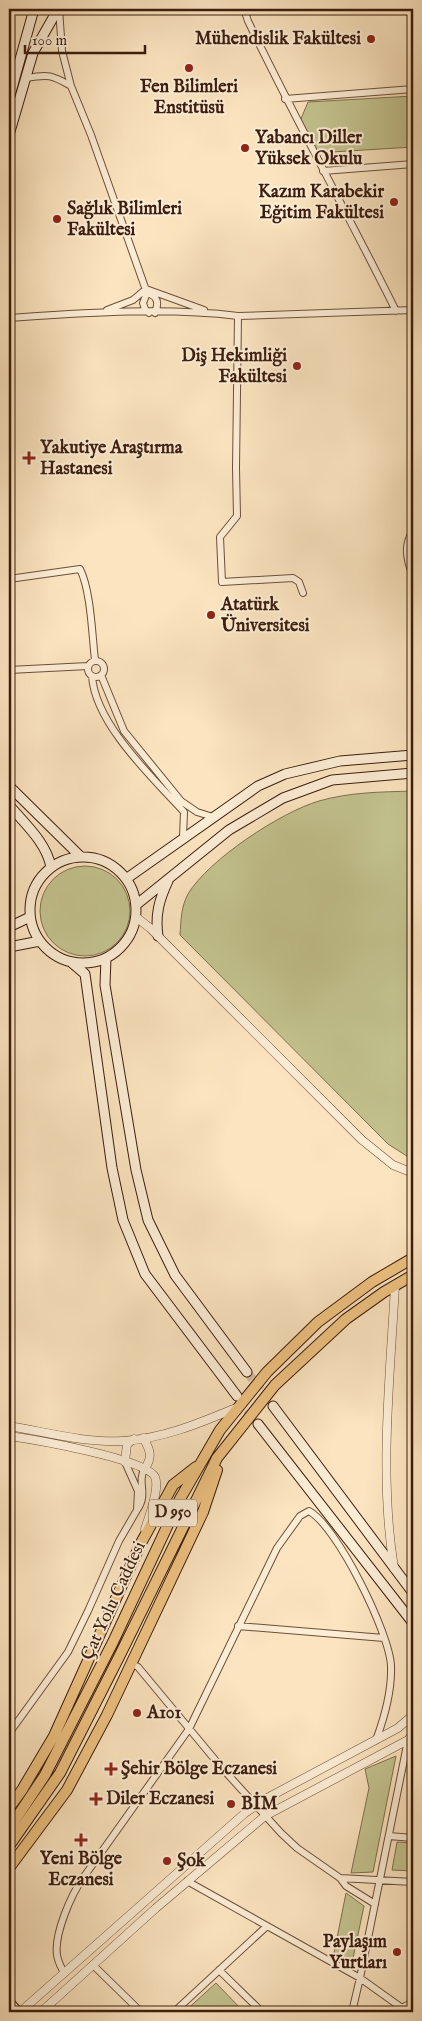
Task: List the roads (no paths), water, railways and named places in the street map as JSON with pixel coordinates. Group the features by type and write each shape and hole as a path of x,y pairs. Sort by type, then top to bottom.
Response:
{"highway":[{"name":"Çat Yolu Caddesi","path":"9,1829 45,1776 113,1642 180,1499 220,1430 267,1372 318,1322 372,1282 413,1258"},
{"name":"Çat Yolu Caddesi","path":"9,1846 60,1773 217,1458 275,1385 346,1319 413,1275"},
{"path":"9,1868 67,1790 107,1715 203,1512 225,1448"},
{"path":"9,1808 54,1736 141,1543 173,1485 200,1464"}],"main road":[{"path":"9,99 12,77 34,9"},
{"path":"9,135 33,52 58,9"},
{"path":"126,879 258,786 285,774 340,760 413,755"},
{"path":"136,905 229,830 283,798 332,780 413,773"},
{"path":"9,786 81,857"},
{"path":"9,805 48,854 50,867"},
{"path":"81,857 98,859 114,867 126,879 133,891 136,905 136,916 128,939 120,948 106,958 84,963 71,962 59,958 40,941 33,930 30,917 30,900 37,883 50,867 63,860 81,857"},
{"path":"158,936 156,922 158,905 169,879"},
{"path":"9,927 30,917"},
{"path":"9,947 40,941"},
{"path":"106,958 105,985 136,1170 148,1220 175,1275 247,1372"},
{"path":"71,962 85,974 112,1168 124,1220 145,1274 237,1396"},
{"path":"274,1406 413,1592"},
{"path":"258,1424 413,1623"},
{"path":"9,2002 19,2012"}],"street":[{"path":"58,9 62,51 71,86 91,135 147,291 157,300 158,306 152,313"},
{"path":"244,9 285,99 351,221 396,311"},
{"path":"27,78 45,74 54,76 71,86"},
{"path":"285,99 413,89"},
{"path":"323,171 413,164"},
{"path":"101,312 133,300 147,291"},
{"path":"147,291 210,312"},
{"path":"147,291 143,303 145,309 152,313"},
{"path":"9,318 101,312 210,312 238,316 413,310"},
{"path":"238,316 237,516 220,537 222,582 293,578 299,582 302,593"},
{"path":"413,531 407,545 407,563 413,576"},
{"path":"9,579 80,569 90,610 95,660"},
{"path":"9,670 88,666 95,660"},
{"path":"95,660 101,662 105,667 101,676 124,731 181,801 197,812 213,817"},
{"path":"88,666 95,694 108,722 133,756 184,812 184,838"},
{"path":"92,676 101,676"},
{"path":"136,916 362,1140 393,1165 413,1173"},
{"path":"394,1568 388,1520 388,1457 389,1365 395,1286"},
{"path":"9,1426 75,1438 122,1441 178,1430 238,1408"},
{"path":"9,1436 46,1442 150,1470 156,1477 156,1489 141,1543"},
{"path":"10,1732 68,1652 118,1541 144,1495 141,1474 149,1463 150,1454 143,1438"},
{"path":"134,1439 127,1444 125,1462 138,1491 137,1510"},
{"path":"64,1973 58,1960 57,1948 71,1897 189,1729 277,1548 300,1516 309,1511 317,1515 329,1530 354,1568 384,1638 391,1664 391,1686 384,1719 376,1740"},
{"path":"238,1626 384,1638"},
{"path":"131,1663 138,1667 265,1816 297,1848 340,1878 346,1886 375,1904"},
{"path":"19,2012 256,1805 398,1728 413,1714"},
{"path":"41,2012 187,1881 265,1816 410,1737"},
{"path":"352,2012 410,1737"},
{"path":"389,1836 413,1838"},
{"path":"340,1878 413,1882"},
{"path":"187,1881 360,1978 403,2010 413,2002"},
{"path":"174,2012 267,1926"},
{"path":"93,1965 141,2012"},
{"path":"219,1970 262,2012"}],"tunnel":[{"path":"247,1372 273,1406"},
{"path":"239,1399 258,1424"}],"place":[{"name":"Mühendislik Fakültesi","path":"371,39"},
{"name":"Fen Bilimleri Enstitüsü","path":"189,68"},
{"name":"Yabancı Diller Yüksek Okulu","path":"245,148"},
{"name":"Kazım Karabekir Eğitim Fakültesi","path":"394,202"},
{"name":"Sağlık Bilimleri Fakültesi","path":"57,219"},
{"name":"Diş Hekimliği Fakültesi","path":"297,366"},
{"name":"Yakutiye Araştırma Hastanesi","path":"29,458"},
{"name":"Atatürk Üniversitesi","path":"211,615"},
{"name":"A101","path":"137,1713"},
{"name":"Şehir Bölge Eczanesi","path":"111,1769"},
{"name":"Diler Eczanesi","path":"96,1799"},
{"name":"BİM","path":"231,1804"},
{"name":"Yeni Bölge Eczanesi","path":"81,1840"},
{"name":"Şok","path":"167,1861"},
{"name":"Paylaşım Yurtları","path":"397,1952"}]}
